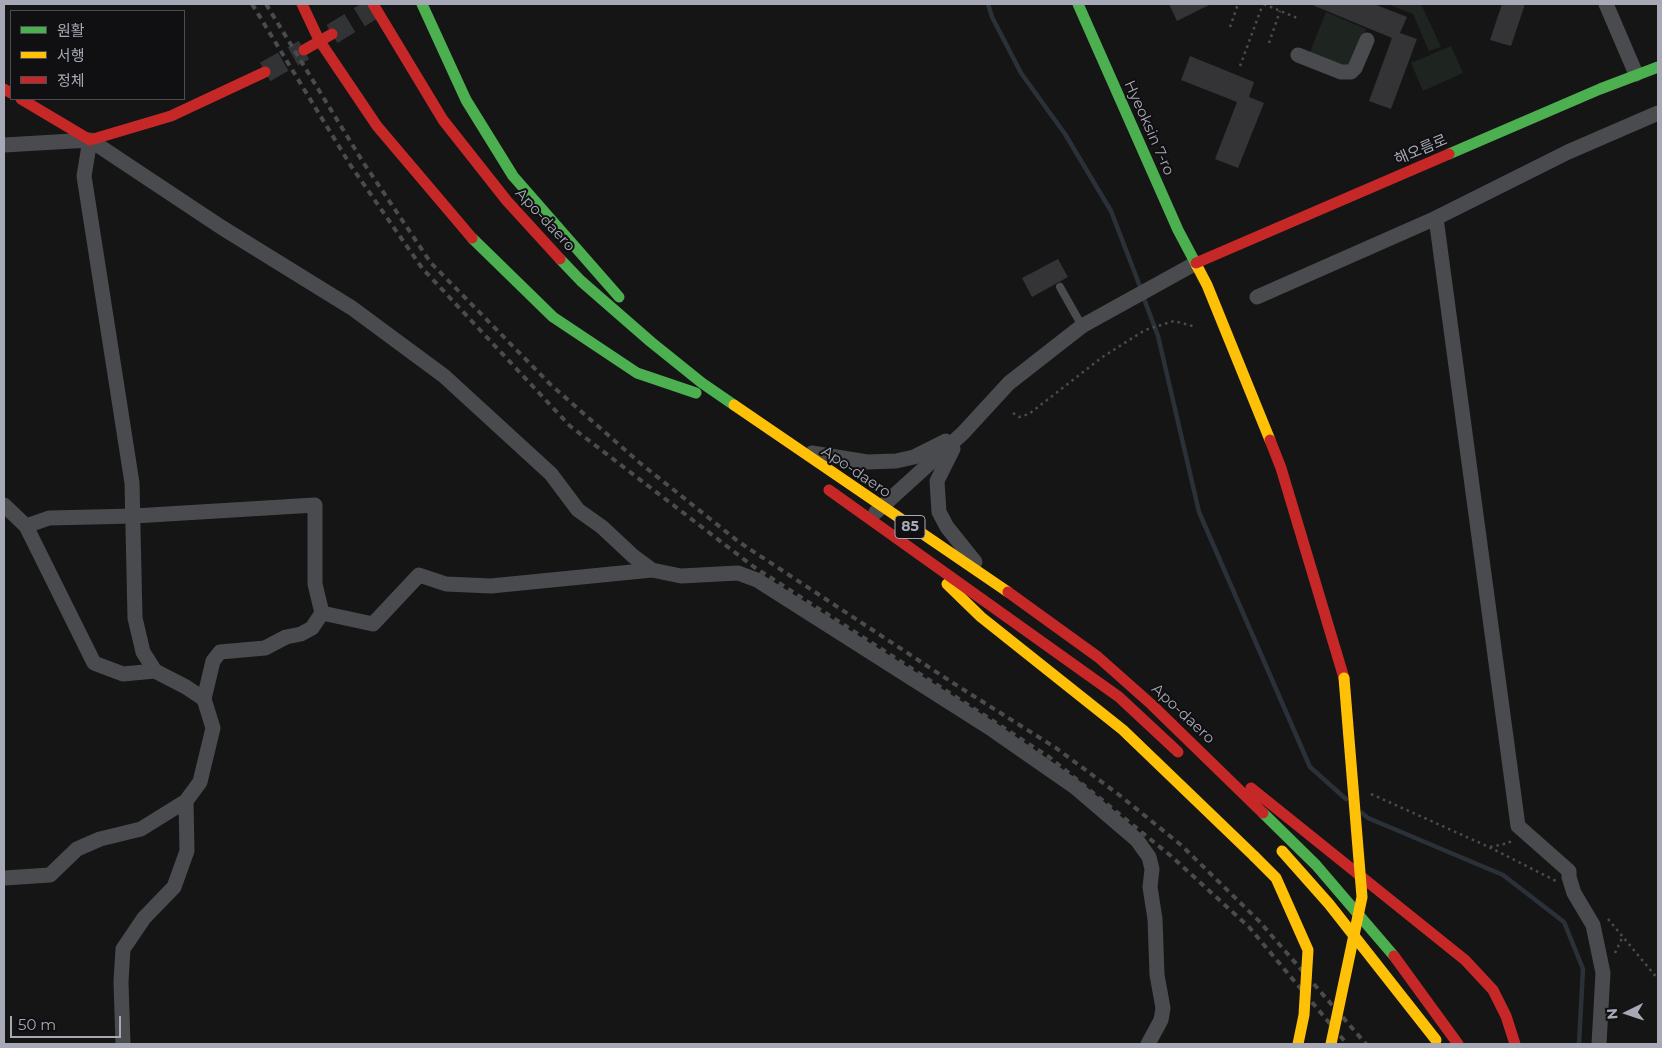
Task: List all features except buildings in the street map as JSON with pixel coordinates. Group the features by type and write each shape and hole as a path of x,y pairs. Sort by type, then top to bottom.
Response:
{"main road":[{"path":"302,4 319,40 377,126 461,228 552,317 637,373 699,388"},
{"name":"Apo-daero","path":"373,4 443,120 507,201 581,281 651,342 724,412"},
{"path":"422,4 466,100 512,176 630,307 682,359 699,388"},
{"name":"Hyeoksin 7-ro","path":"1078,4 1178,230 1196,263 1281,468 1344,678 1362,897 1331,1044"},
{"path":"304,50 332,34"},
{"name":"해오름로","path":"1196,263 1636,74 1658,67"},
{"path":"22,100 90,140 172,116 265,72"},
{"name":"Apo-daero","path":"666,370 699,388 795,448 1098,657 1151,704 1310,858 1345,896 1398,960 1458,1044"},
{"name":"Apo-daero","path":"819,483 1119,697 1183,757"},
{"path":"913,550 981,617 1123,730 1276,878 1308,950 1304,1015 1298,1044"},
{"path":"1151,704 1310,838 1465,960 1493,990 1506,1016 1515,1044"},
{"path":"1274,843 1329,904 1438,1044"}],"street":[{"path":"1606,4 1636,74"},
{"path":"1298,55 1341,72 1351,72 1355,68 1367,40"},
{"path":"1257,297 1436,218 1568,152 1658,113"},
{"path":"4,145 90,140 221,227 352,308 444,376 551,474 578,510 602,527 633,556 652,570"},
{"path":"90,140 84,176 132,483 135,618 143,652 155,671 186,687 204,700"},
{"path":"1436,218 1518,826 1569,871 1574,893 1593,925 1601,956 1603,1001 1599,1044"},
{"path":"868,519 963,433 1009,383 1082,326 1196,263"},
{"path":"795,448 843,460 867,462 896,460 914,457 963,433"},
{"path":"963,433 937,481 939,512 954,537 998,587"},
{"path":"4,878 50,875 77,849 100,839 141,829 186,800 200,782 212,728 204,700 213,661 220,652 265,648 286,637 301,634 312,628 322,613 315,584 316,504 134,516 49,518 26,526"},
{"path":"4,505 26,526 94,662 123,674 155,671"},
{"path":"322,613 373,624 419,575 446,584 491,586 652,570 680,576 720,576 738,573 757,580 993,730 1075,788 1137,840 1147,852 1152,869 1150,887 1155,919 1157,975 1163,1008 1161,1020 1148,1044"},
{"path":"123,1044 121,982 123,949 144,918 174,888 187,851 186,800"}],"lane":[{"path":"1060,287 1082,326"}],"path":[{"path":"1230,27 1238,4"},
{"path":"1240,66 1263,4 1297,18"},
{"path":"1268,43 1280,11"},
{"path":"1013,413 1019,417 1029,414 1101,358 1145,330 1174,321 1196,327"},
{"path":"1365,792 1488,847 1555,882 1569,877"},
{"path":"1488,847 1510,843 1518,826"},
{"path":"1604,915 1658,979"}],"shaded area":[{"path":"1387,4 1421,4 1441,47 1429,51 1413,14"},
{"path":"1326,12 1366,29 1353,62 1349,65 1342,66 1310,52"},
{"path":"1451,46 1463,73 1423,91 1411,63"}],"waterway":[{"path":"988,4 992,17 1021,73 1065,134 1111,211 1141,289"},
{"path":"1143,296 1158,336 1199,512 1310,767 1346,799"},
{"path":"1362,813 1368,818 1503,875 1564,922 1583,969 1579,1044"}],"tunnel":[{"path":"332,34 381,4"},
{"path":"265,72 304,50"}],"railway":[{"path":"252,4 351,166 422,268 570,426 754,567 1049,757 1171,856 1249,927 1347,1044"},
{"path":"266,4 363,162 431,263 550,384 640,463 739,542 953,683 1056,748 1118,794 1181,845 1259,921 1366,1044"}],"traffic: fast":[{"path":"422,4 466,100 513,176 619,297"},
{"path":"1078,4 1178,230 1196,264"},
{"path":"1449,154 1600,89 1658,67"},
{"path":"472,238 553,317 637,373 696,393"},
{"path":"560,259 581,281 651,342 702,383 734,405"},
{"path":"1263,813 1316,865 1394,956"}],"traffic: slow":[{"path":"1196,264 1207,285 1270,440"},
{"path":"734,405 1008,592"},
{"path":"947,584 981,617 1123,730 1254,856"},
{"path":"1331,1044 1362,897 1344,678"},
{"path":"1282,851 1329,904 1436,1040"},
{"path":"1254,856 1276,878 1308,950 1304,1015 1298,1044"}],"traffic: jam":[{"path":"302,4 319,40 377,126 472,238"},
{"path":"373,4 443,120 507,201 560,259"},
{"path":"304,50 332,34"},
{"path":"23,100 90,140 171,116 265,72"},
{"path":"4,89 10,92"},
{"path":"1196,263 1449,154"},
{"path":"1270,440 1281,468 1344,678"},
{"path":"829,490 1119,697 1178,752"},
{"path":"1008,592 1098,657 1151,704 1263,813"},
{"path":"1251,788 1465,960 1493,990 1506,1016 1515,1044"},
{"path":"1394,956 1458,1044"}]}
